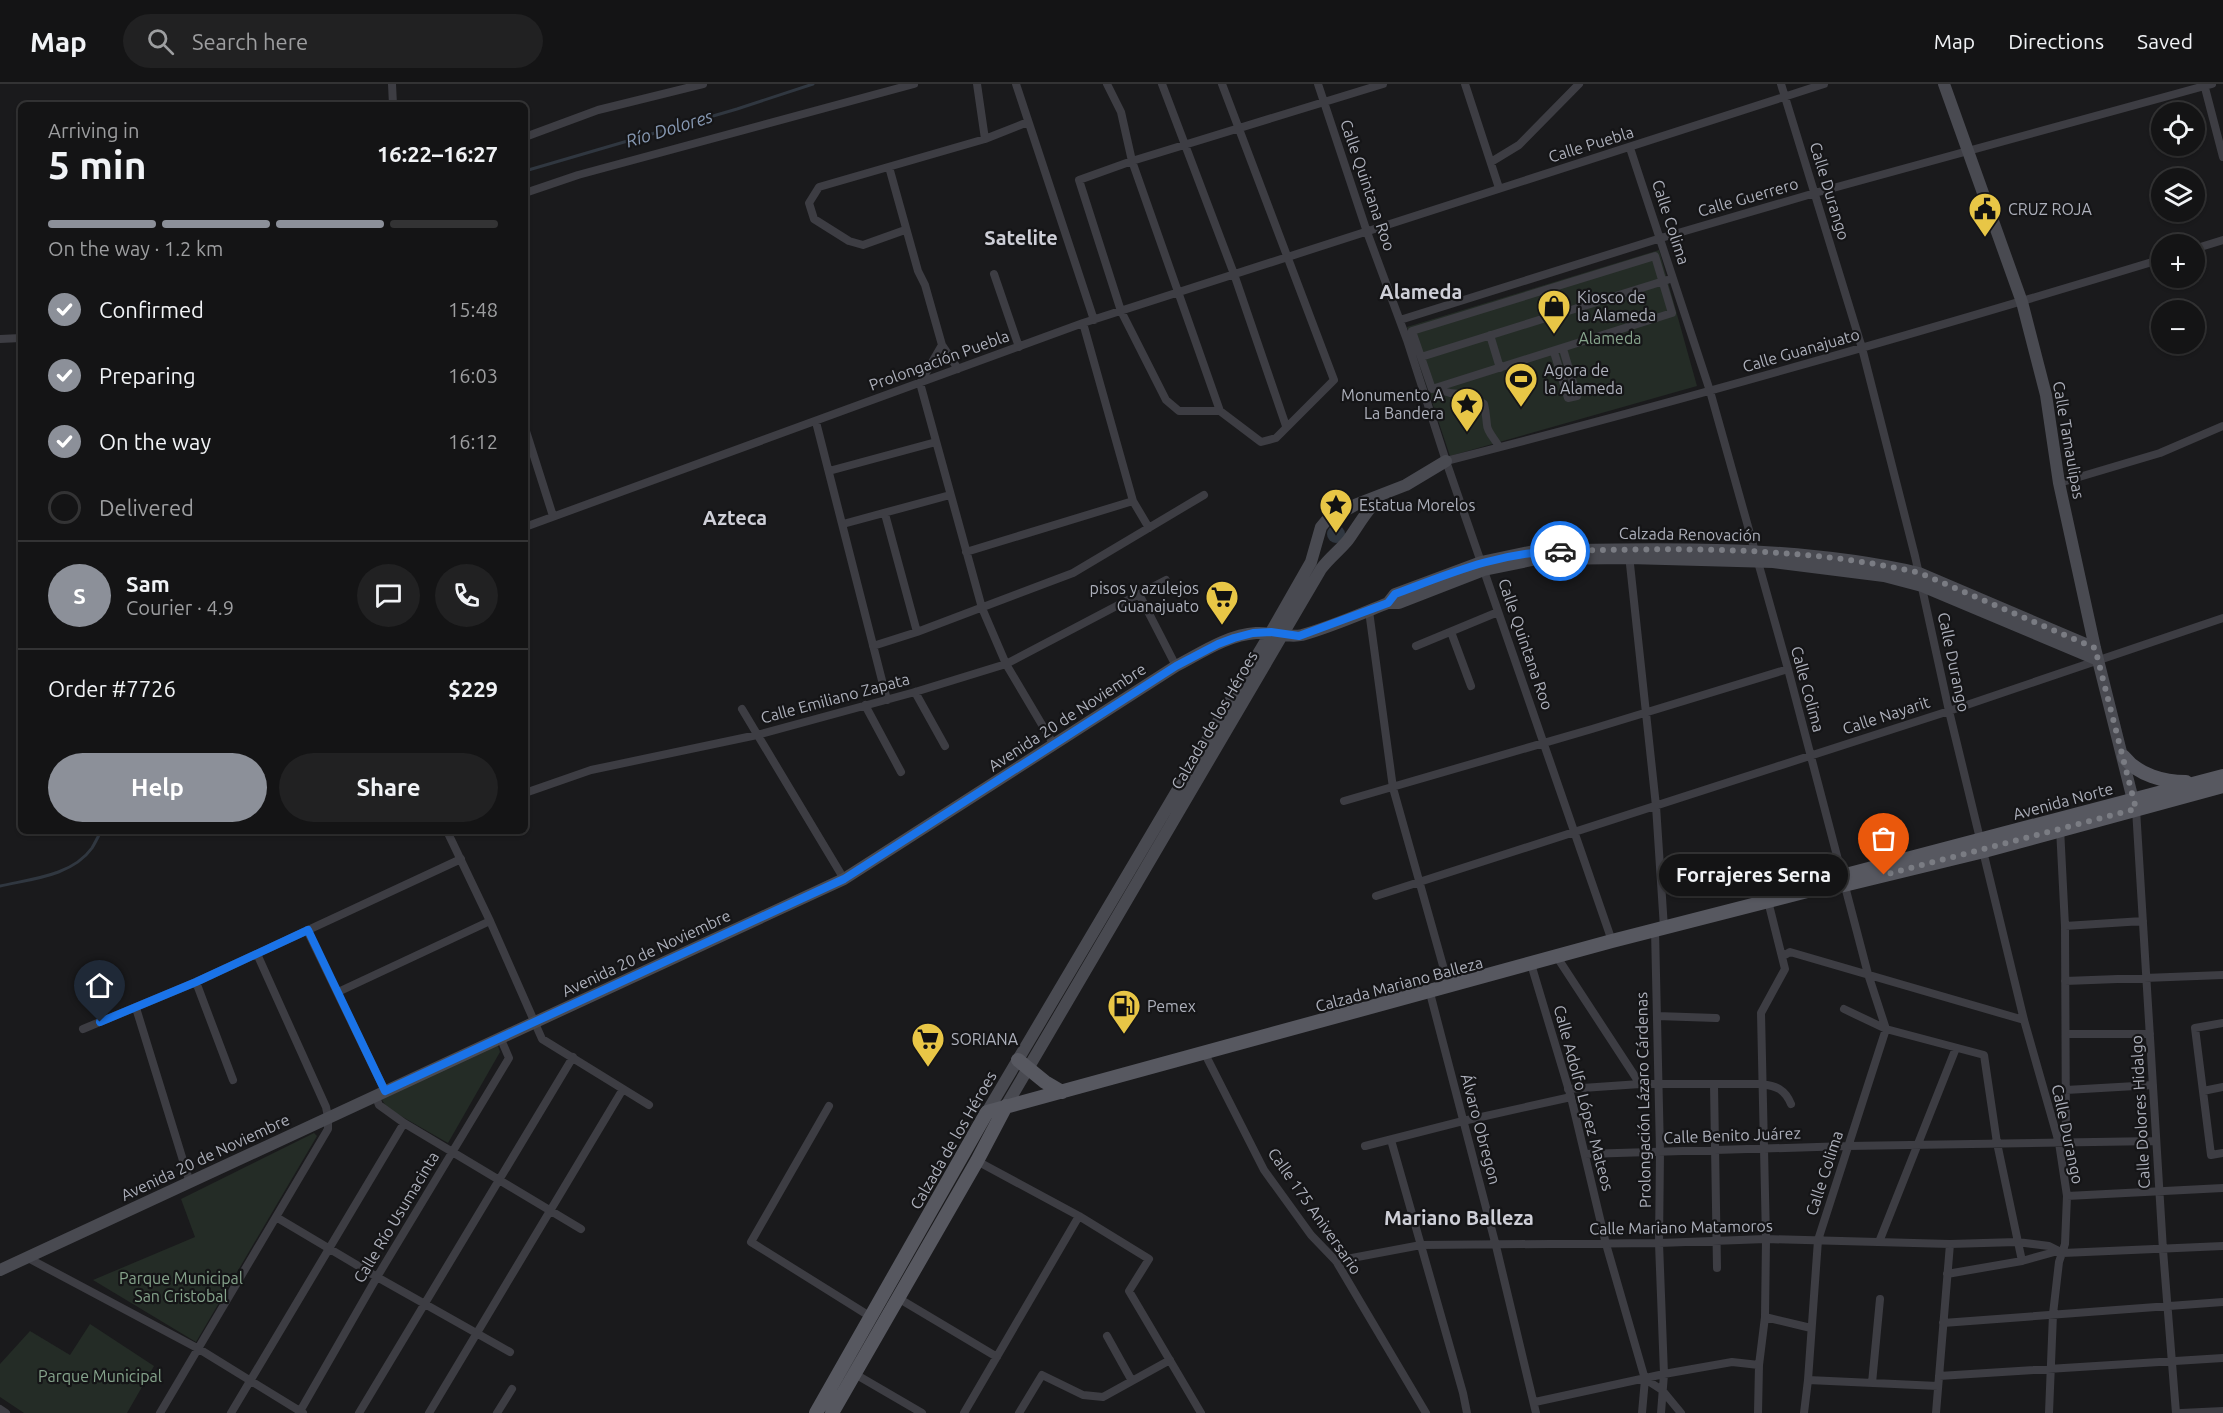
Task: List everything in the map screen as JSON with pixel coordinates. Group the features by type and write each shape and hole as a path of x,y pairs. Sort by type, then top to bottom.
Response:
{"main road":[{"path":"2124,758 2130,765 2152,776 2175,782 2200,782"},
{"name":"Avenida Norte","path":"1983,846 2060,828 2223,776"},
{"name":"Avenida Norte","path":"1983,846 2134,804 2223,786"},
{"name":"Calzada Mariano Balleza","path":"987,1112 1430,993 1612,941 1983,846"},
{"path":"1023,1065 1062,1092"},
{"name":"Calzada de los Héroes","path":"832,1413 977,1161 1006,1106"},
{"name":"Calzada de los Héroes","path":"816,1413 987,1112"}],"street":[{"path":"392,84 393,102"},
{"path":"528,135 598,110 703,84"},
{"path":"528,192 578,175 914,84"},
{"path":"977,84 985,140"},
{"path":"1016,84 1094,320"},
{"path":"1107,84 1121,112 1132,161 1220,411 1261,442 1276,438 1334,380 1222,84"},
{"path":"1162,84 1234,274 1286,426"},
{"name":"Calle Quintana Roo","path":"1318,84 1366,232 1400,320 1446,461 1612,941"},
{"path":"1220,411 1179,411 1166,400 1121,311 1079,180 1132,161 1383,84"},
{"path":"1465,84 1499,188"},
{"path":"1491,162 1520,145 1579,84"},
{"name":"Calle Durango","path":"1780,84 1862,348 1921,580 1949,711 2024,1020 2062,1143 2067,1196 2065,1244 2059,1262 2053,1314 2049,1413"},
{"name":"Calle Puebla","path":"1366,232 1824,84"},
{"name":"Calle Tamaulipas","path":"1944,84 2022,302 2046,395 2059,483 2096,654 2134,804"},
{"path":"2207,85 2223,157"},
{"name":"Calle Guerrero","path":"1400,320 1661,238 1815,193 2207,85"},
{"path":"906,230 863,245 849,241 814,219 809,203 819,187 985,140 1029,122"},
{"name":"Calle Colima","path":"1630,148 1710,391 1788,669 1868,974 1886,1029 1818,1240 1804,1413"},
{"path":"889,167 918,271 925,285 942,345 958,369"},
{"name":"Prolongación Puebla","path":"528,526 1083,323 1366,232"},
{"path":"2205,246 2223,240"},
{"path":"1434,388 1672,313 1655,256 1412,331 1432,389 1461,393 1479,399 1484,404 1486,425 1496,438 1499,447"},
{"name":"Calle Guanajuato","path":"1446,461 1710,391 2022,302 2151,262"},
{"path":"994,274 1019,346"},
{"path":"1421,357 1673,278"},
{"path":"1083,323 1133,501 1149,528"},
{"path":"1490,335 1500,368"},
{"path":"0,339 18,338"},
{"path":"942,345 920,383 966,552 982,608 1006,664 1054,745"},
{"path":"1554,352 1568,398 1577,396 1563,349"},
{"path":"1461,393 1474,376"},
{"path":"816,422 887,700"},
{"path":"2059,483 2160,453 2223,426"},
{"path":"528,437 554,516"},
{"path":"829,471 936,442"},
{"path":"1380,497 1406,485 1446,461"},
{"path":"843,524 951,495"},
{"path":"873,646 917,632 1073,573 1204,495"},
{"name":"Calzada de los Héroes","path":"1277,633 1311,562 1320,532 1326,521 1357,504 1380,497"},
{"name":"Calzada de los Héroes","path":"987,1112 1023,1065 1277,633 1321,569 1339,547 1347,542 1364,514 1380,497"},
{"path":"966,552 1133,501"},
{"path":"885,514 917,632"},
{"path":"1334,516 1343,519 1350,526 1350,535"},
{"path":"1320,532 1322,541 1330,547 1339,547"},
{"name":"Calzada Renovación","path":"1277,633 1299,636 1388,603 1395,594 1535,551 1757,556 1776,552 1876,565 1921,580 2096,654"},
{"name":"Prolongación Lázaro Cárdenas","path":"1629,554 1656,806 1659,929 1657,1016 1660,1152 1659,1243 1664,1374 1661,1413"},
{"name":"Calle Emiliano Zapata","path":"528,792 591,770 757,735 887,700 1006,664 1166,580"},
{"path":"1139,594 1176,666"},
{"path":"1369,611 1394,788 1449,987"},
{"path":"1416,646 1498,612"},
{"name":"Calle Nayarit","path":"1376,896 1949,711 2096,654 2223,618"},
{"path":"1451,632 1471,686"},
{"name":"Avenida 20 de Noviembre","path":"0,1270 844,879 1176,666 1234,638 1253,633 1277,633"},
{"path":"1344,801 1788,669"},
{"path":"915,692 945,747"},
{"path":"865,705 901,772"},
{"path":"742,709 844,879"},
{"name":"Calle Dolores Hidalgo","path":"2134,804 2163,1250 2178,1413"},
{"path":"2060,828 2065,926 2066,1034 2066,1090 2062,1143"},
{"path":"449,834 542,1039 649,1106"},
{"path":"83,1029 196,982 461,858"},
{"path":"1758,1413 1759,1365 1765,1317 1766,1239 1761,1013 1785,969 1768,901"},
{"path":"338,992 490,921"},
{"path":"2065,926 2143,921"},
{"path":"308,930 338,992 380,1093 379,1105 404,1123 581,1229"},
{"path":"1783,956 1790,952 2024,1020"},
{"path":"160,1413 328,1129 326,1107 256,954"},
{"path":"1557,957 1640,1083"},
{"name":"Calle Adolfo López Mateos","path":"1531,964 1569,1093 1606,1244 1645,1379"},
{"path":"2065,981 2223,975"},
{"path":"196,982 233,1080"},
{"name":"Álvaro Obregon","path":"1430,993 1496,1246 1536,1413"},
{"path":"136,1008 190,1183"},
{"path":"1844,1008 1886,1029 1984,1055 1997,1143 2022,1261"},
{"path":"1657,1016 1716,1018"},
{"path":"2223,1023 2195,1029 2211,1155 2223,1153"},
{"path":"2066,1034 2150,1034"},
{"name":"Calle Río Usumacinta","path":"301,1412 377,1277 509,1058 500,1037"},
{"path":"1879,1242 1956,1048"},
{"name":"Calle 175 Aniversario","path":"1205,1054 1264,1170 1311,1235 1336,1261 1426,1413"},
{"path":"359,1413 573,1057"},
{"name":"Calzada de los Héroes","path":"1006,1106 1023,1065"},
{"path":"1365,1146 1569,1093 1640,1083 1762,1084 1778,1087 1788,1097 1791,1104"},
{"path":"1714,1085 1717,1269"},
{"path":"2066,1090 2153,1085"},
{"path":"2203,1091 2223,1087"},
{"path":"429,1413 623,1089"},
{"path":"829,1106 751,1242 871,1317"},
{"path":"231,1413 404,1123"},
{"path":"1391,1140 1467,1413"},
{"name":"Calle Benito Juárez","path":"1585,1154 1848,1146 2156,1141"},
{"path":"977,1161 1079,1216 1149,1259 1129,1291 1201,1413"},
{"path":"2067,1196 2223,1188"},
{"path":"964,1413 1079,1216"},
{"path":"276,1217 510,1352"},
{"name":"Calle Mariano Matamoros","path":"1336,1261 1421,1245 1496,1246 1766,1239 1950,1244 2017,1242 2049,1246 2061,1252"},
{"path":"1936,1413 1950,1244"},
{"path":"1947,1274 2061,1252 2223,1246"},
{"path":"28,1258 198,1349 301,1412"},
{"path":"898,1298 997,1357"},
{"path":"1872,1383 1880,1299"},
{"path":"1943,1323 2168,1304 2223,1302"},
{"path":"1765,1317 1811,1328"},
{"path":"1107,1336 1132,1380"},
{"path":"1939,1376 2223,1358"},
{"path":"1019,1413 1042,1375 1083,1395 1103,1397 1170,1360"},
{"path":"1535,1402 1732,1362 1759,1365"},
{"path":"855,1374 922,1413"},
{"path":"1645,1379 1662,1390 1681,1413"},
{"path":"1642,1413 1645,1379"},
{"path":"1808,1380 1938,1386"},
{"path":"497,1413 512,1389"},
{"path":"0,1409 6,1413"},
{"path":"2178,1413 2223,1411"}],"green space":[{"name":"Alameda","path":"1659,250 1697,386 1450,456 1407,327"},
{"path":"497,1043 500,1052 448,1143 387,1108 381,1098"},
{"name":"Parque Municipal San Cristobal","path":"314,1133 317,1136 196,1342 93,1280 195,1237 181,1199"},
{"name":"Parque Municipal","path":"90,1324 154,1366 127,1413 24,1413 0,1397 0,1364 30,1331 70,1355"}],"shaded area":[{"path":"1336,525 1342,528 1345,534 1342,540 1336,543 1330,540 1327,534 1330,528"}],"waterway":[{"name":"Río Dolores","path":"528,170 737,109 813,84"},
{"name":"Río Dolores","path":"0,886 50,875 74,865 92,848 99,834"}],"way so far":[{"path":"1560,551 1629,549 1776,552 1898,568 1920,573 2095,648 2136,809 1884,875"}],"place":[{"name":"CRUZ ROJA","path":"1985,238"},
{"name":"Kiosco de la Alameda","path":"1554,335"},
{"name":"Agora de la Alameda","path":"1521,408"},
{"name":"Monumento A La Bandera","path":"1467,433"},
{"name":"Estatua Morelos","path":"1336,534"},
{"name":"pisos y azulejos Guanajuato","path":"1222,626"},
{"name":"Forrajeres Serna","path":"1884,875"},
{"name":"Pemex","path":"1124,1035"},
{"name":"SORIANA","path":"928,1068"}],"district":[{"name":"Satelite","path":"1021,237"},
{"name":"Alameda","path":"1421,291"},
{"name":"Azteca","path":"735,517"},
{"name":"Mariano Balleza","path":"1459,1217"}],"route":[{"path":"100,1022 196,982 308,930 385,1091 844,879 1176,666 1218,644 1253,633 1271,632 1299,636 1369,611 1388,603 1395,594 1481,562 1535,551 1560,551"}]}
